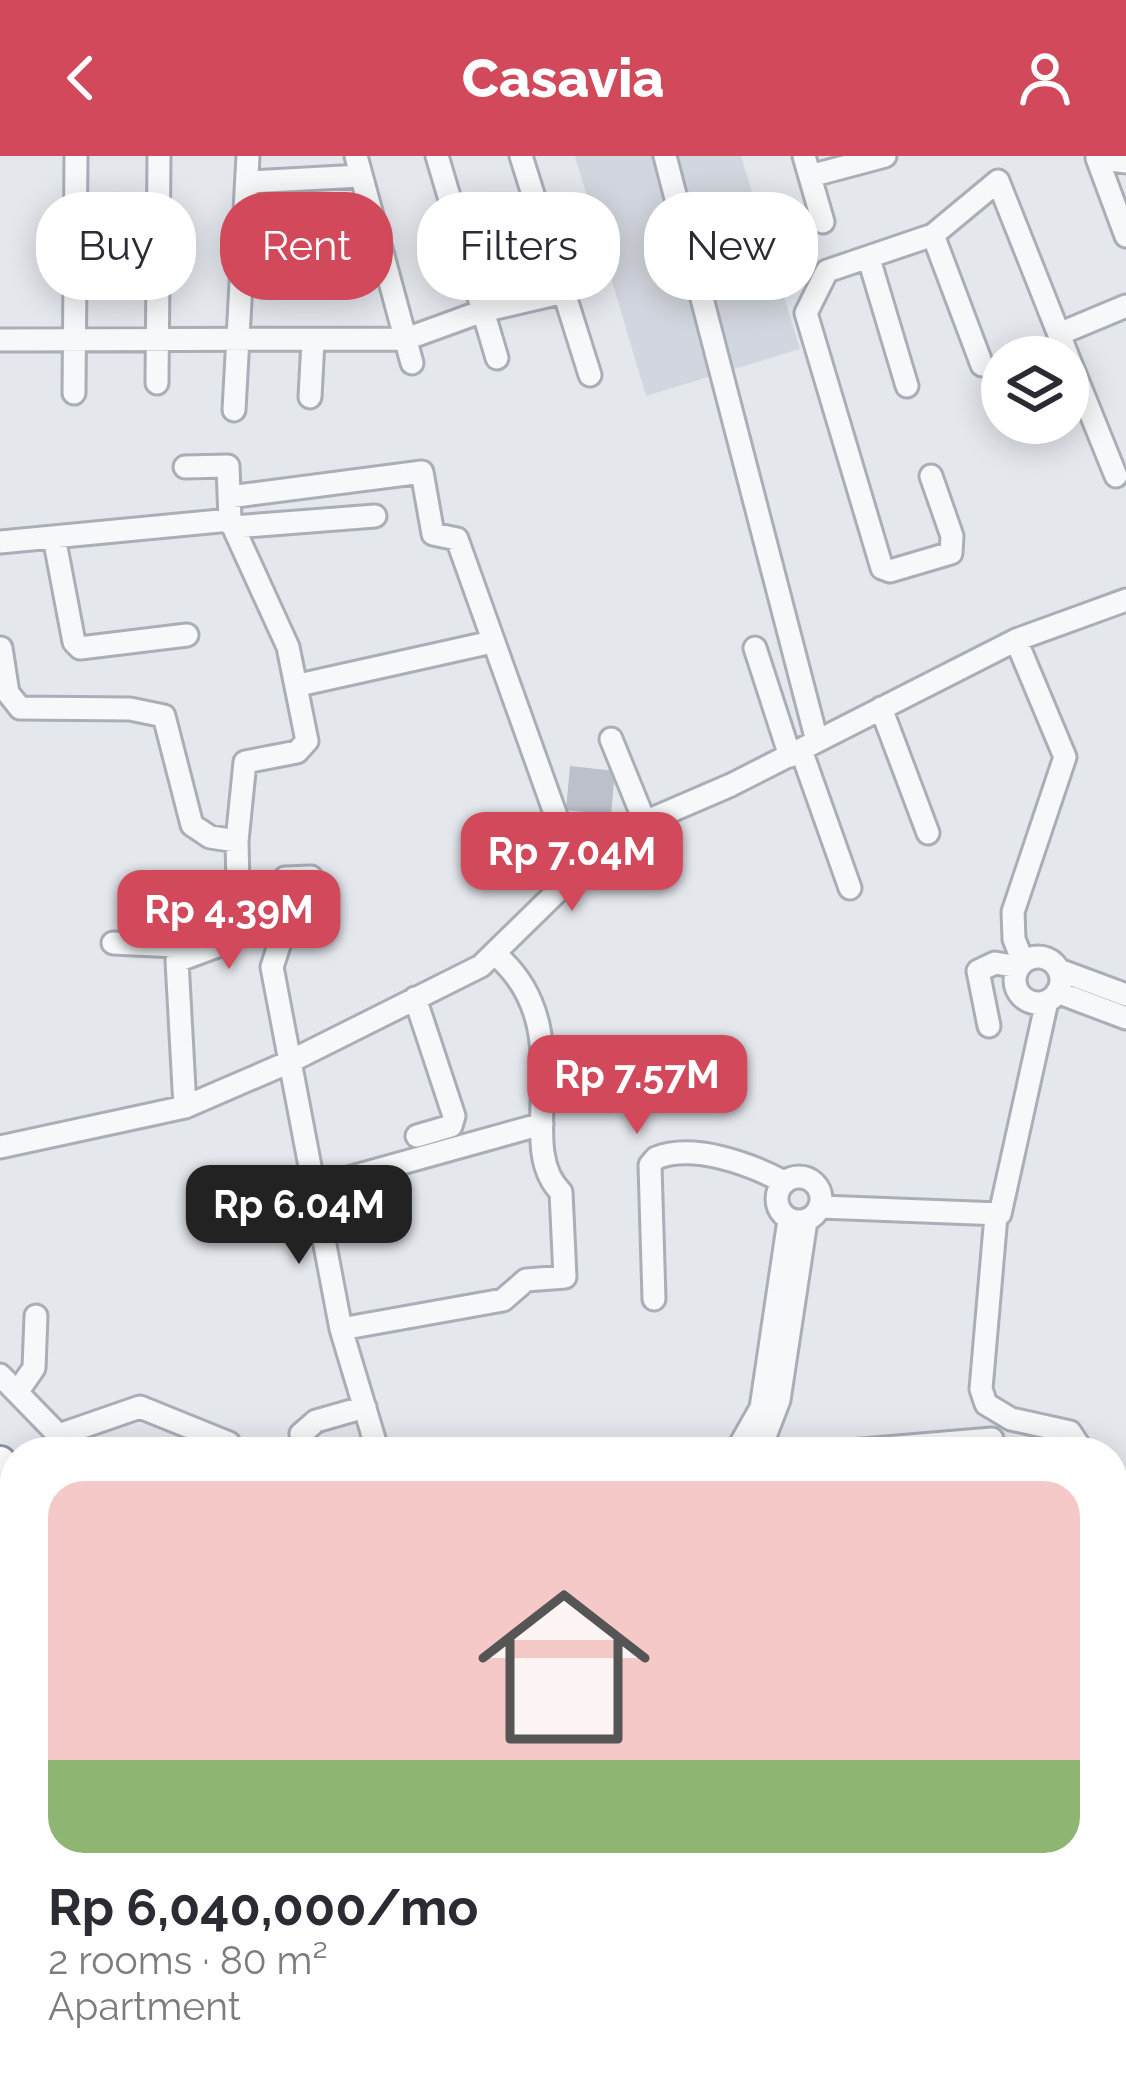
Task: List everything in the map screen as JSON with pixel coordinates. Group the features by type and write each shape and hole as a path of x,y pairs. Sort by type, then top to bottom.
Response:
{"street":[{"path":"74,393 76,156"},
{"path":"157,383 159,156"},
{"path":"248,156 248,192"},
{"path":"437,156 497,358"},
{"path":"520,156 532,192"},
{"path":"665,156 802,749 850,888"},
{"path":"823,222 807,166 885,156"},
{"path":"1126,162 1097,158 1126,236"},
{"path":"248,182 358,166"},
{"path":"931,476 952,536 951,553 890,572 882,568 806,313 826,271 845,260 869,259 934,235 998,181 1059,334 1126,306"},
{"path":"934,235 981,361"},
{"path":"869,259 907,386"},
{"path":"393,292 412,363"},
{"path":"234,410 244,300"},
{"path":"0,340 406,339 530,300"},
{"path":"567,300 590,375"},
{"path":"310,397 313,341"},
{"path":"1089,409 1116,476"},
{"path":"185,467 228,466 231,524 267,594 298,685 306,745 297,752 246,760 237,841 238,932 231,941 193,954 175,966 185,1107"},
{"path":"229,496 422,472 434,533 457,539 575,869"},
{"path":"0,542 375,516"},
{"path":"54,537 74,642 80,648 187,635"},
{"path":"0,1147 208,1099 494,955 595,849 644,820 802,749 1016,640 1126,600"},
{"path":"1016,640 1065,757 1013,912 1021,964 1017,989 1126,995"},
{"path":"298,685 492,642"},
{"path":"1,648 8,693 20,708 130,709 164,716 192,825 211,837 237,841"},
{"path":"754,648 802,749"},
{"path":"881,708 928,833"},
{"path":"611,739 644,820"},
{"path":"283,933 272,967 286,1056 341,1329 374,1437"},
{"path":"113,943 176,946 193,954"},
{"path":"341,1329 503,1300 526,1280 565,1277 561,1192 553,1184 542,1124 545,1054 534,1007 514,970 494,955"},
{"path":"989,1026 973,1000 972,963 1021,964 1043,957 1049,992 1006,1204 996,1216 981,1389 986,1404 1011,1419 1070,1432 1073,1437"},
{"path":"1049,992 1126,1018"},
{"path":"809,1211 964,1208 992,1201 1049,992"},
{"path":"415,998 454,1116 452,1126 417,1136"},
{"path":"312,1188 542,1124"},
{"path":"654,1299 650,1166 656,1158 685,1154 753,1165 784,1182"},
{"path":"765,1437 779,1400 809,1211 814,1181 799,1176 784,1182 777,1195 778,1209 809,1211 996,1216"},
{"path":"745,1437 761,1408 809,1211"},
{"path":"37,1316 34,1368 9,1383 61,1437"},
{"path":"79,1437 140,1407 212,1437"},
{"path":"302,1437 316,1421 365,1407"}],"shaded area":[{"path":"575,156 741,156 752,192 644,192 644,300 785,300 800,349 646,396 618,300 620,192 586,192"}],"building":[{"path":"570,766 615,771 611,815 566,810"}]}
